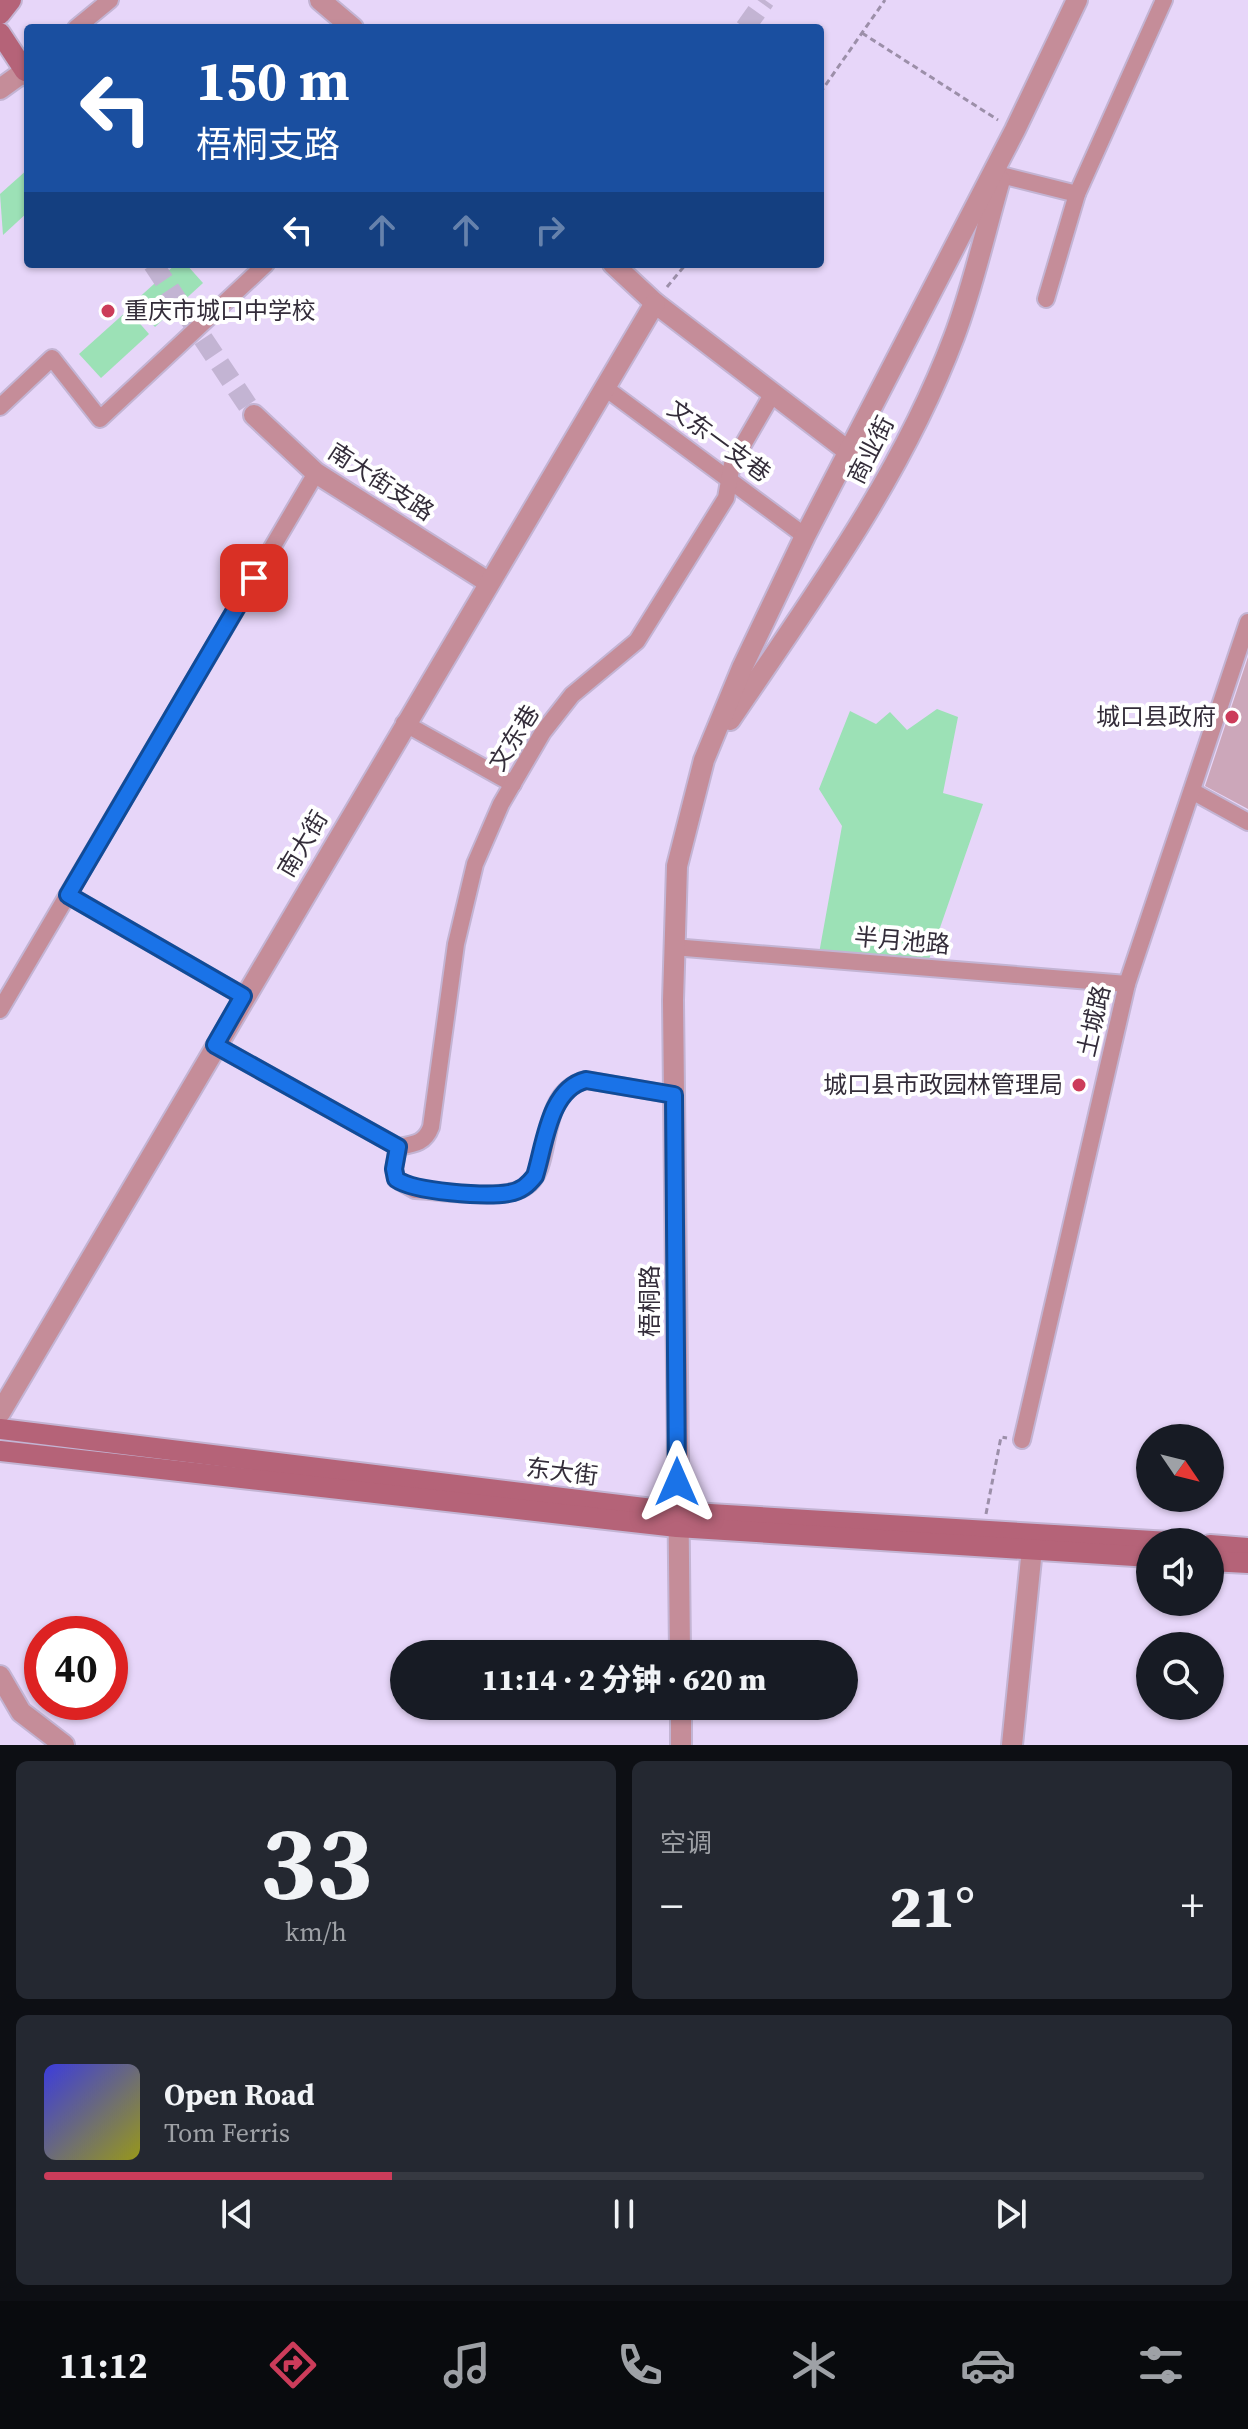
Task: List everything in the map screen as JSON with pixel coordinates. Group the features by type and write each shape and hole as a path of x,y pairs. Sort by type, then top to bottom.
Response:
{"main road":[{"path":"0,14 11,0"},
{"path":"5,40 24,68"},
{"name":"东大街","path":"0,1429 677,1519 983,1528 1136,1540"},
{"name":"东大街","path":"0,1451 677,1519 1136,1556"},
{"path":"1224,1546 1248,1548"},
{"path":"1224,1562 1248,1563"}],"street":[{"path":"81,24 110,0"},
{"path":"320,0 348,24"},
{"name":"商业街","path":"673,947 677,866 704,760 805,536 1015,130 1077,0"},
{"path":"1046,299 1077,194 1164,0"},
{"path":"0,89 24,74"},
{"name":"商业街","path":"704,760 863,522 909,437 954,337 1015,130"},
{"path":"1001,175 1077,194"},
{"path":"0,407 52,358 100,419 262,268"},
{"path":"617,268 655,303 848,451"},
{"name":"南大街","path":"0,1413 404,723 655,303"},
{"name":"文东一支巷","path":"604,387 805,536"},
{"name":"文东巷","path":"398,1147 417,1144 427,1137 431,1127 456,944 475,864 513,784 543,732 572,695 637,641 726,498 728,477 773,393"},
{"name":"南大街支路","path":"254,415 316,473 488,582"},
{"path":"0,1010 316,473"},
{"name":"土城路","path":"1022,1440 1127,984 1248,622"},
{"path":"404,723 513,784"},
{"path":"1192,791 1248,822"},
{"path":"68,895 243,996"},
{"name":"半月池路","path":"673,947 1127,984"},
{"name":"梧桐路","path":"673,947 680,1640"},
{"path":"215,1045 398,1147 394,1169 396,1179 415,1190 508,1193 527,1187 535,1176 562,1092 574,1083 586,1080 674,1095"},
{"path":"1012,1745 1032,1549"},
{"path":"0,1676 21,1712 64,1745"},
{"path":"681,1720 681,1745"}],"path":[{"path":"824,87 885,0"},
{"path":"862,33 1015,130"},
{"path":"655,303 683,268"},
{"path":"983,1528 1001,1437 1022,1440"}],"green space":[{"path":"24,173 24,216 3,235 0,194"},
{"path":"172,268 190,268 203,283 155,327 133,303"},
{"path":"128,310 149,334 101,378 79,354"},
{"path":"937,709 958,717 943,793 983,804 926,968 818,959 842,826 819,789 850,711 876,724 890,712 907,730"}],"building":[{"path":"1248,657 1248,809 1205,786"}],"tunnel":[{"path":"748,24 765,0"},
{"path":"156,268 254,415"}],"place":[{"name":"重庆市城口中学校","path":"108,311"},
{"name":"城口县政府","path":"1232,717"},
{"name":"城口县市政园林管理局","path":"1079,1085"}],"route":[{"path":"254,578 68,895 243,996 215,1045 398,1147 394,1169 396,1179 415,1190 508,1193 527,1187 535,1176 562,1092 574,1083 586,1080 674,1095 677,1482"}]}
